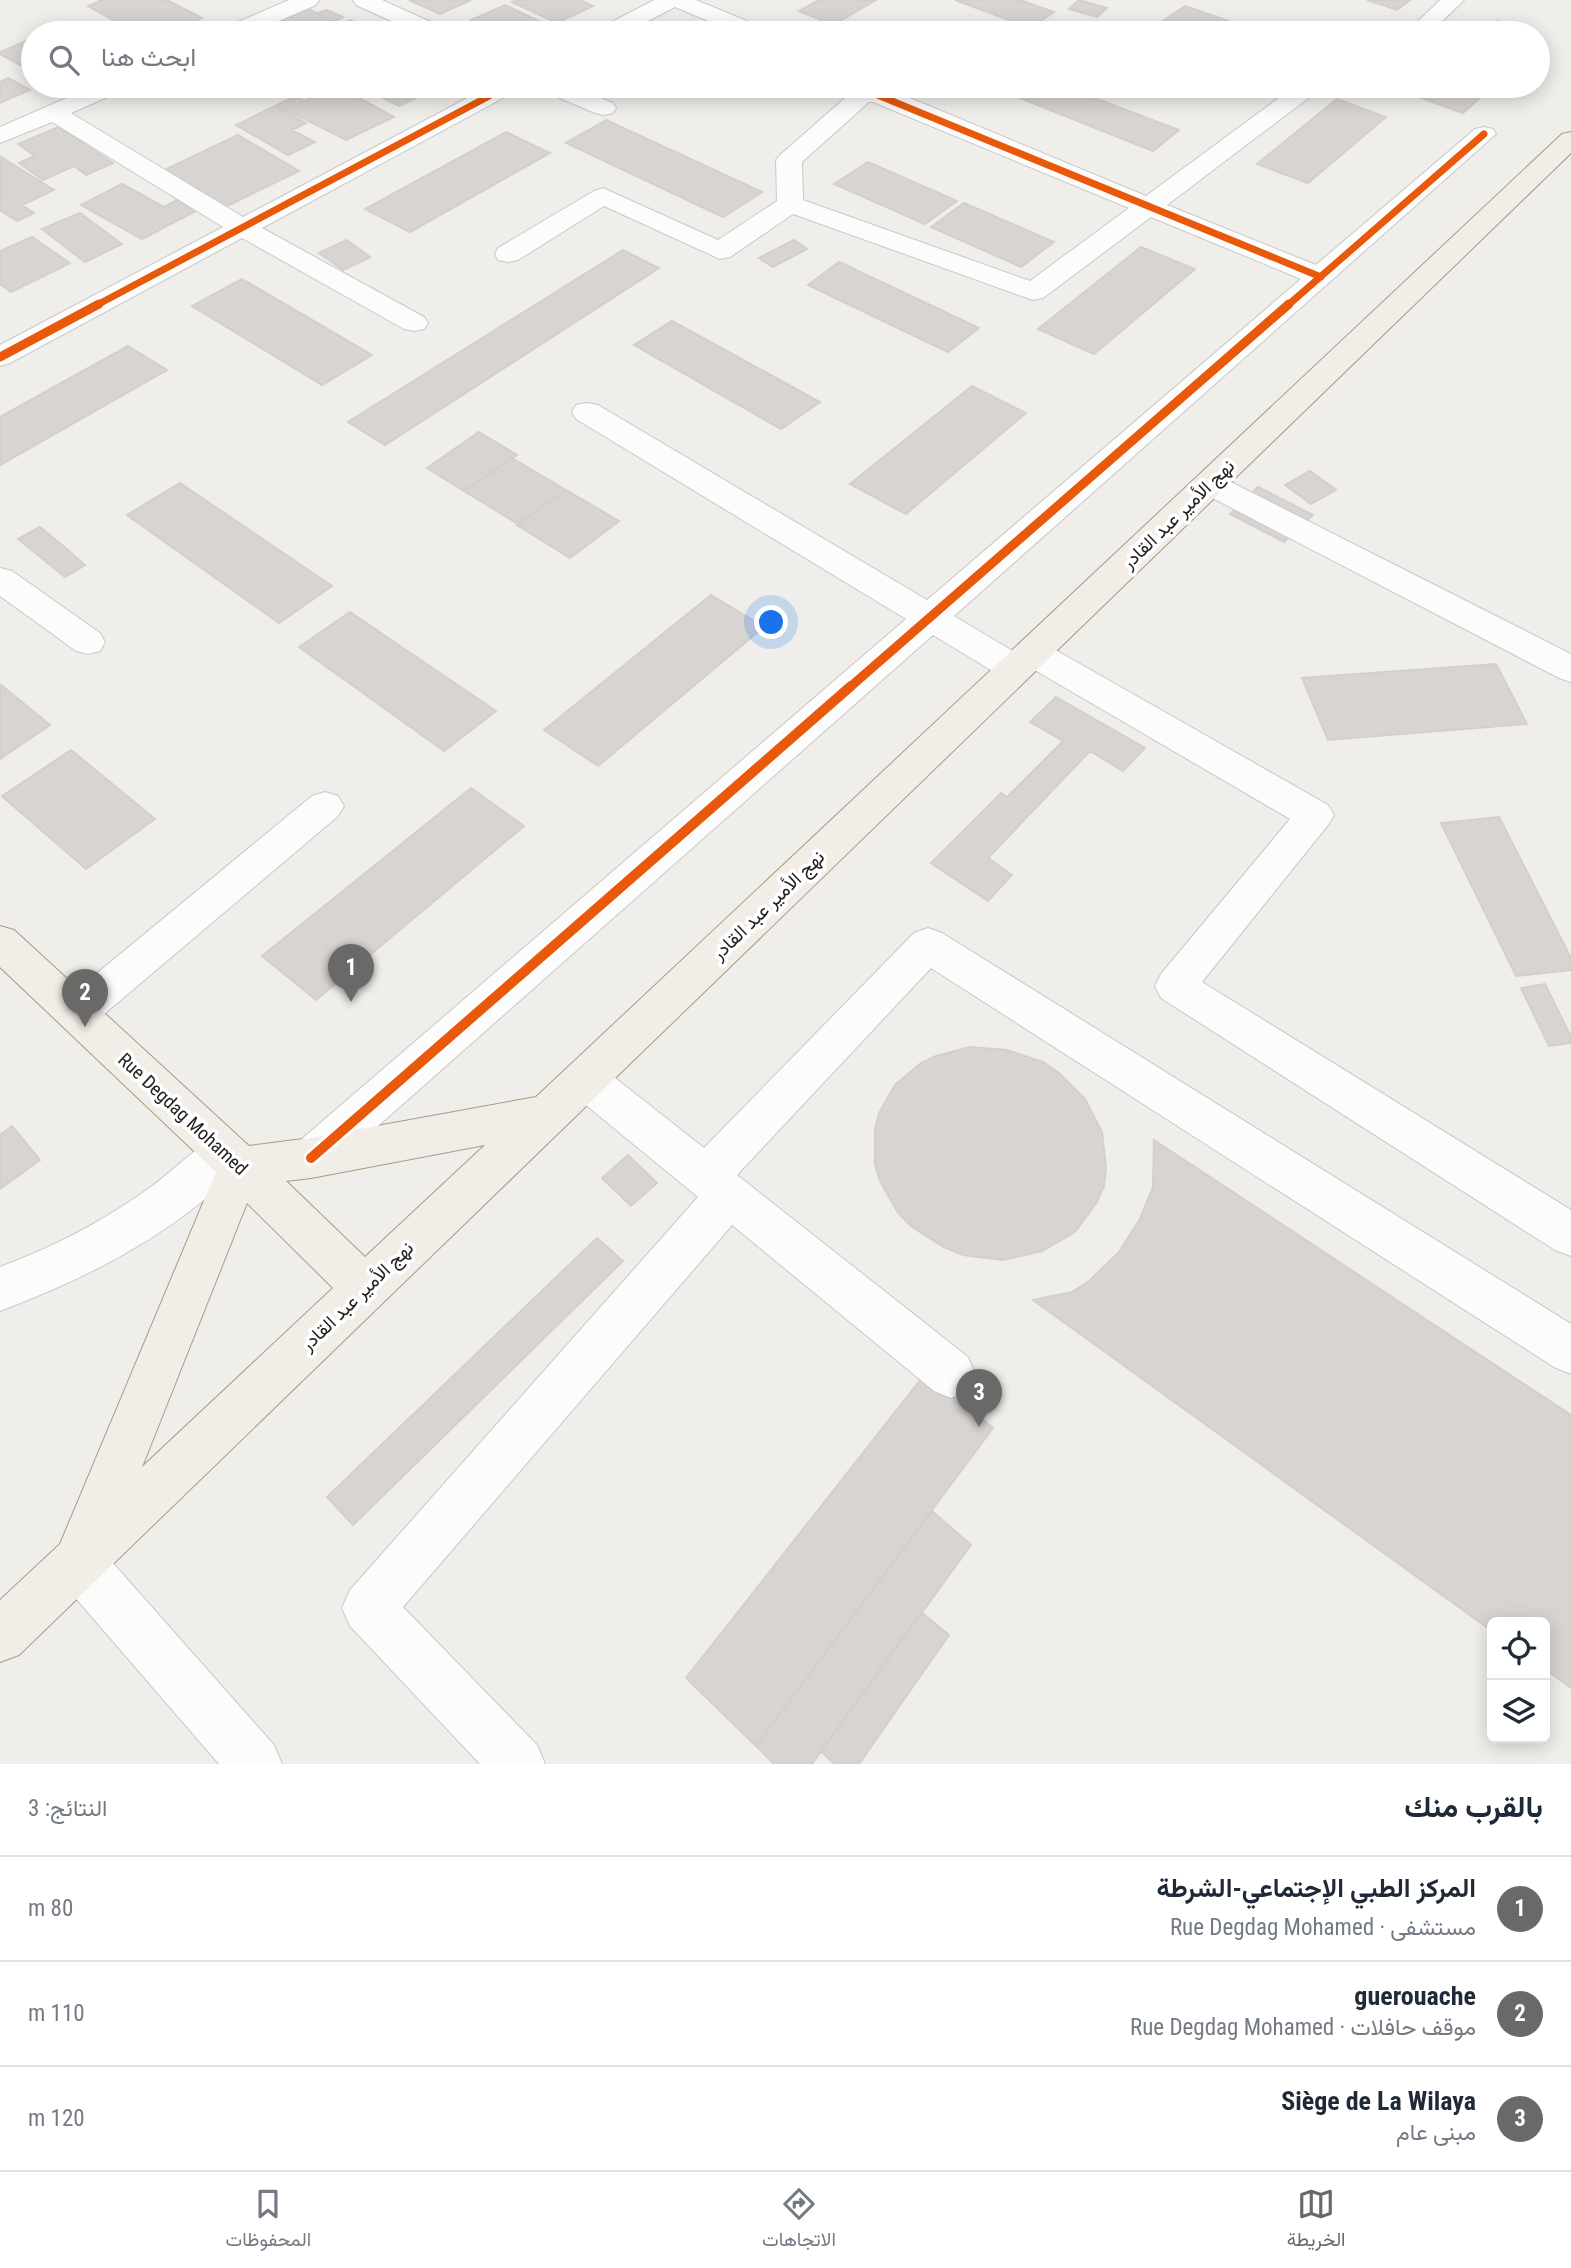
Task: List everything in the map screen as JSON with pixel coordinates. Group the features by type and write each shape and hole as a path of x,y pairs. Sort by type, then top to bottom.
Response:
{"main road":[{"name":"نهج الأمير عبد القادر","path":"0,1636 1571,139"},
{"name":"نهج الأمير عبد القادر","path":"1535,175 1571,154"},
{"name":"Rue Degdag Mohamed","path":"0,942 365,1288"},
{"path":"78,1562 233,1160 311,1158 549,1114"}],"street":[{"path":"260,21 308,0"},
{"path":"364,0 410,21"},
{"path":"631,21 671,0"},
{"path":"677,0 728,21"},
{"path":"1430,21 1453,0"},
{"path":"0,135 86,98"},
{"path":"0,357 486,98"},
{"path":"580,98 604,108"},
{"path":"790,204 789,160 860,98"},
{"path":"891,98 1321,277"},
{"path":"790,204 1033,292 1295,98"},
{"path":"52,113 243,228 414,323"},
{"path":"311,1158 1484,134"},
{"path":"508,254 603,196 720,251 790,204"},
{"path":"587,412 929,620 1025,661 1315,815 1175,986 1571,1235"},
{"path":"1210,484 1571,668"},
{"path":"0,579 88,642"},
{"path":"76,1014 325,806"},
{"path":"518,1764 368,1608 718,1186 928,945 1571,1351"},
{"path":"585,1079 951,1374"},
{"path":"0,1289 60,1266 107,1243 233,1160"},
{"path":"78,1562 255,1764"}],"building":[{"path":"102,0 167,0 202,18 195,21 115,21 88,6"},
{"path":"409,0 471,0 440,14"},
{"path":"580,0 593,6 561,21 553,21 512,2"},
{"path":"819,0 876,0 840,21 823,21 799,11"},
{"path":"955,0 1020,0 1054,12 1040,21 1011,21"},
{"path":"1079,0 1107,8 1097,17 1069,9"},
{"path":"1367,0 1410,0 1397,10"},
{"path":"505,5 539,21 473,21 471,20"},
{"path":"1185,6 1228,21 1163,21"},
{"path":"307,8 332,21 275,21"},
{"path":"327,10 343,17 331,21 318,13"},
{"path":"21,43 21,65 0,54"},
{"path":"8,78 21,85 21,94 0,103 0,82"},
{"path":"292,98 304,101 311,98 359,98 394,117 346,140 277,105"},
{"path":"383,98 416,98 399,106"},
{"path":"1020,98 1095,98 1179,130 1153,151"},
{"path":"1421,98 1480,98 1463,113"},
{"path":"1337,99 1386,117 1308,183 1257,164"},
{"path":"275,106 306,123 292,130 315,142 288,155 236,125"},
{"path":"606,120 762,192 723,217 566,143"},
{"path":"59,127 113,163 86,175 74,166 43,180 19,163 35,156 18,144"},
{"path":"506,132 550,153 410,232 365,209"},
{"path":"238,135 299,171 221,209 160,172"},
{"path":"1,157 54,190 22,205 34,213 17,221 0,210"},
{"path":"868,162 957,201 925,224 834,184"},
{"path":"122,184 164,207 177,200 196,211 142,239 81,205"},
{"path":"964,203 1054,242 1021,267 931,227"},
{"path":"80,213 122,244 85,262 42,229"},
{"path":"32,237 70,263 11,292 0,284 0,251"},
{"path":"347,240 370,257 343,270 319,253"},
{"path":"794,240 807,249 773,267 759,258"},
{"path":"1141,247 1195,269 1094,354 1038,329"},
{"path":"623,250 659,268 385,445 348,422"},
{"path":"839,262 979,328 948,352 808,285"},
{"path":"242,279 372,355 322,385 192,306"},
{"path":"672,321 820,402 781,429 634,345"},
{"path":"128,346 167,370 0,465 0,417"},
{"path":"972,386 1026,413 906,514 850,484"},
{"path":"479,432 517,455 464,491 427,468"},
{"path":"512,458 566,490 518,524 464,491"},
{"path":"1310,471 1336,490 1311,504 1285,485"},
{"path":"180,483 332,586 279,623 127,515"},
{"path":"1258,487 1313,515 1284,542 1230,514"},
{"path":"566,490 619,521 570,558 517,525"},
{"path":"40,527 85,565 65,577 18,539"},
{"path":"711,595 764,627 598,766 544,730"},
{"path":"350,612 496,711 444,751 299,647"},
{"path":"1496,664 1527,724 1328,740 1302,678"},
{"path":"0,684 50,725 0,759"},
{"path":"1056,697 1145,748 1123,771 1090,751 988,858 1012,875 988,901 931,863 1001,793 1007,797 1063,741 1030,722"},
{"path":"71,750 155,819 86,869 2,796"},
{"path":"471,788 524,826 316,1000 262,956"},
{"path":"1499,817 1571,958 1571,970 1516,976 1441,823"},
{"path":"1545,984 1571,1037 1571,1043 1549,1046 1521,988"},
{"path":"970,1047 1007,1050 1043,1062 1059,1073 1085,1099 1102,1132 1106,1168 1104,1186 1097,1202 1075,1232 1042,1251 1003,1260 963,1255 944,1247 912,1227 898,1213 880,1181 875,1164 875,1130 879,1113 895,1085 921,1063"},
{"path":"12,1126 40,1160 0,1189 0,1135"},
{"path":"1154,1140 1571,1415 1571,1688 1550,1673 1550,1617 1487,1617 1487,1627 1033,1300 1072,1292 1089,1281 1119,1252 1140,1219 1153,1187"},
{"path":"628,1155 657,1183 631,1206 602,1178"},
{"path":"597,1238 623,1261 353,1525 327,1497"},
{"path":"925,1374 993,1428 756,1746 686,1678"},
{"path":"932,1511 971,1545 812,1764 774,1764 756,1746"},
{"path":"921,1612 949,1635 859,1764 834,1764 821,1751"}],"cycle path":[{"path":"0,357 486,98"},
{"path":"885,98 1321,277"},
{"path":"311,1158 1484,134"}],"place":[{"name":"المركز الطبي الإجتماعي-الشرطة","path":"351,1002"},
{"name":"guerouache","path":"85,1027"},
{"name":"Siège de La Wilaya","path":"979,1427"}]}
